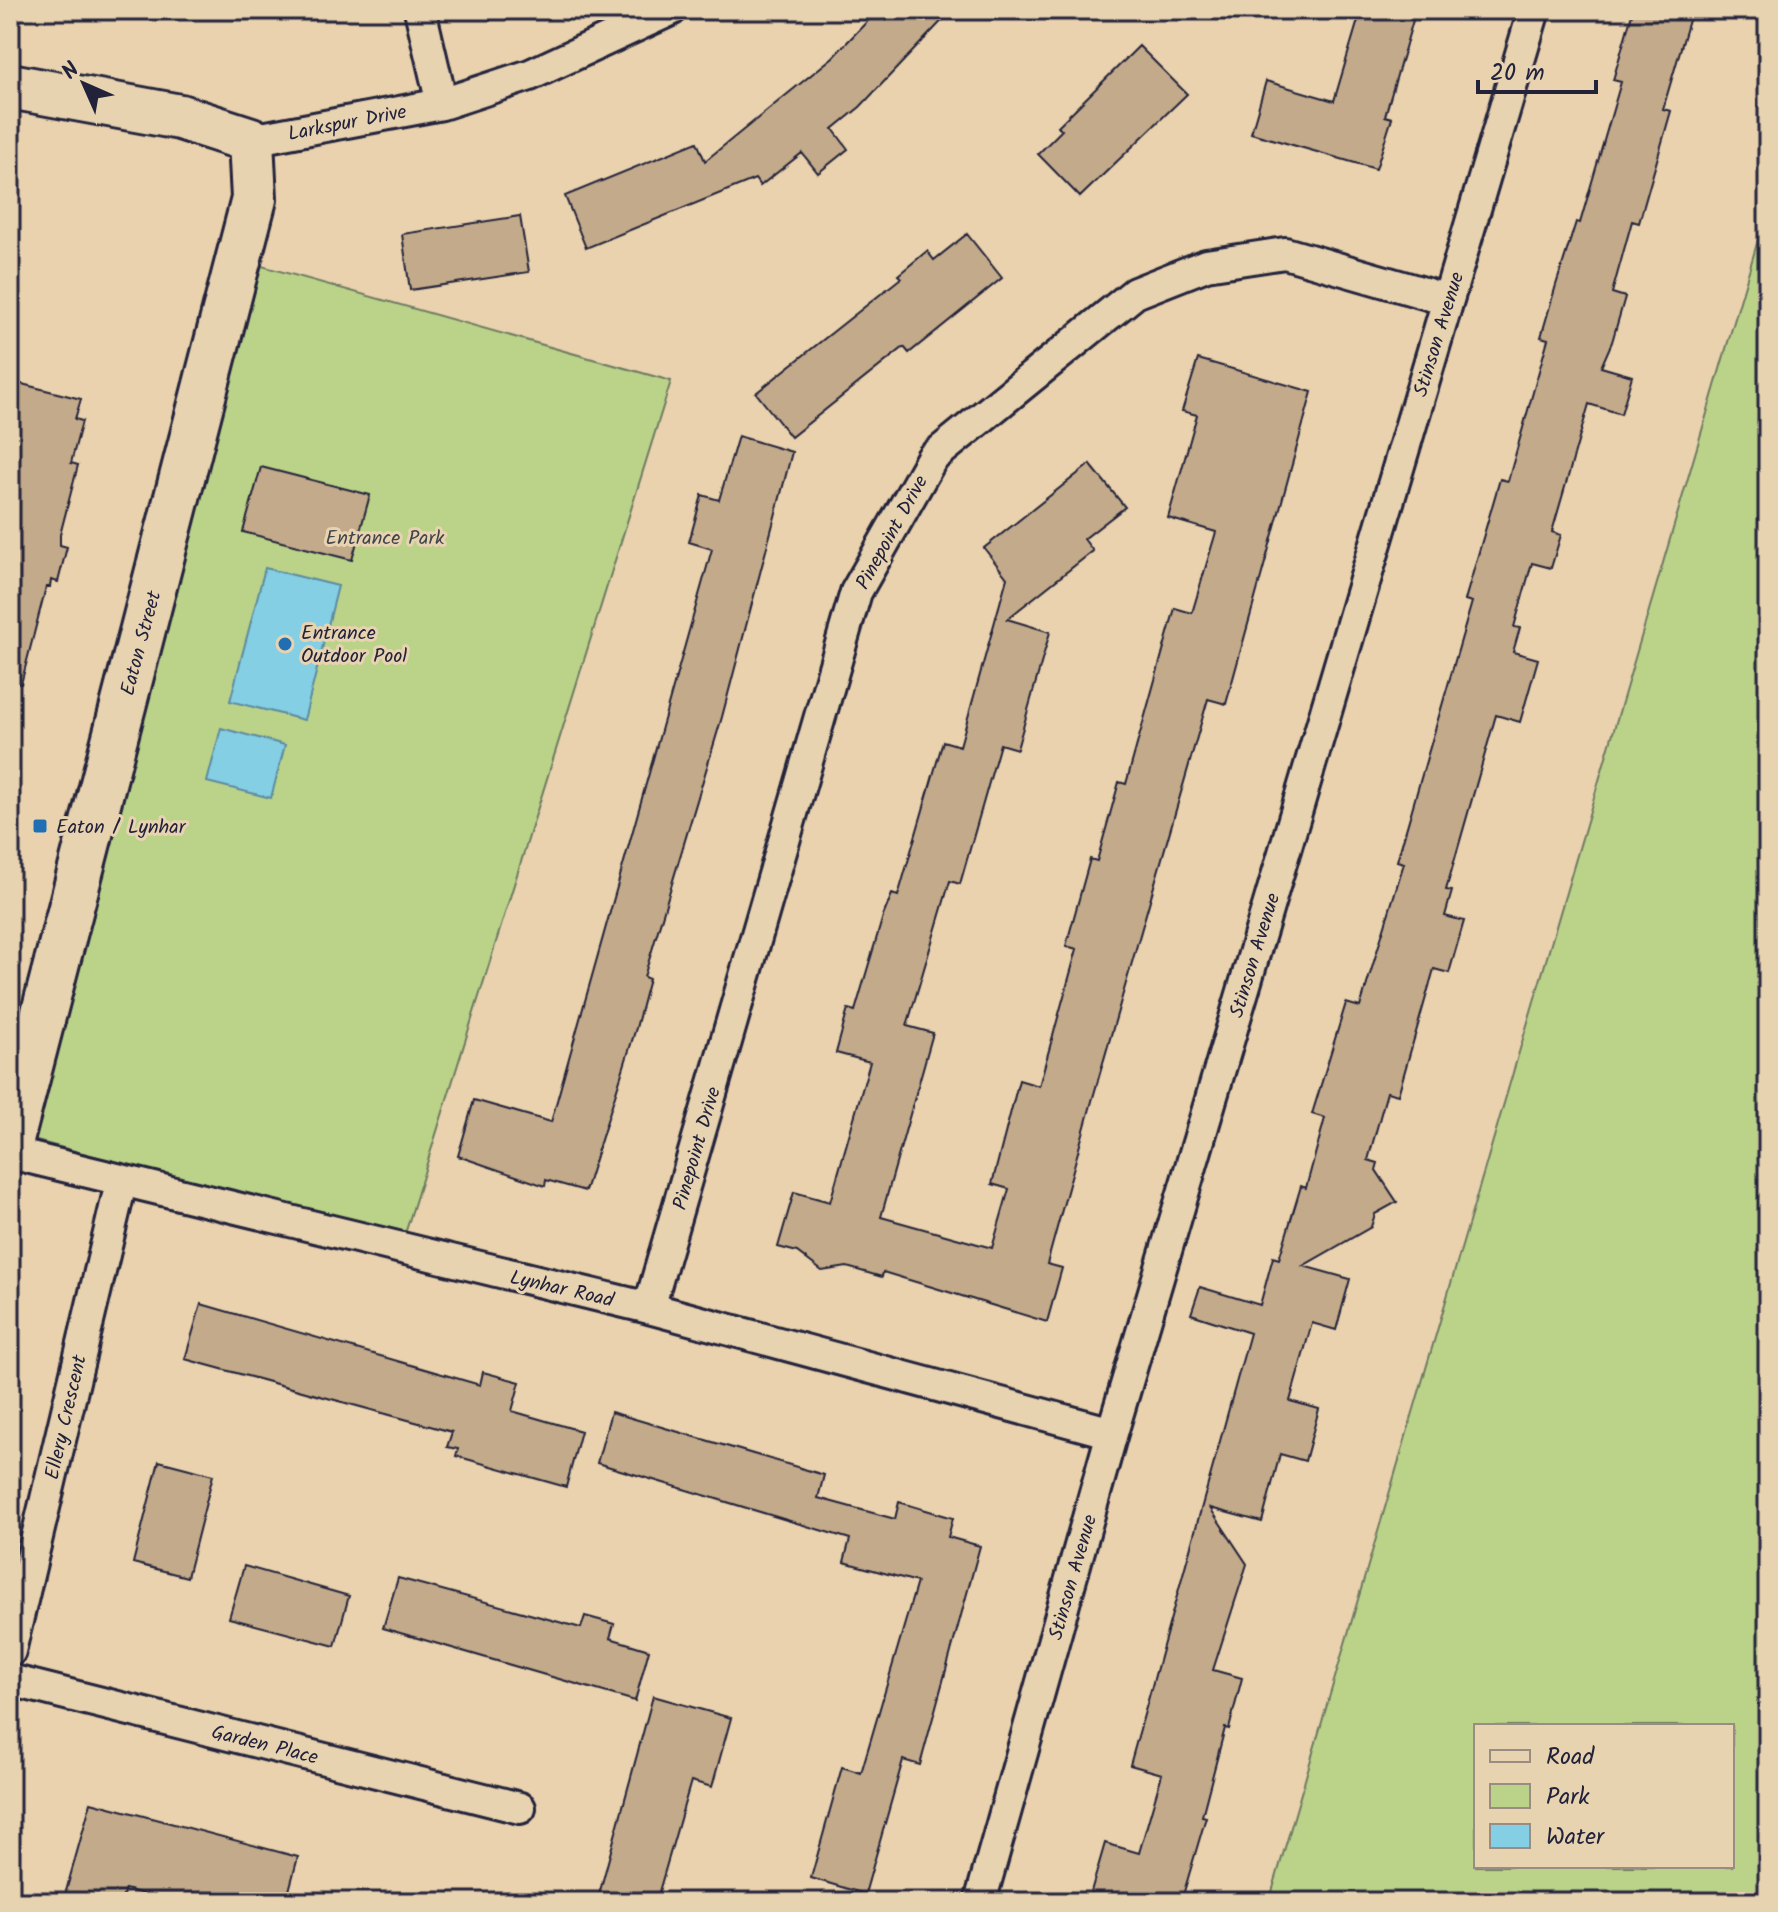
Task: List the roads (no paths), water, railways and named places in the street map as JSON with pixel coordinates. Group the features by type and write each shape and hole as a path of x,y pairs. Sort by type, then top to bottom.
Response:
{"street":[{"path":"420,10 442,104"},
{"name":"Larkspur Drive","path":"10,86 180,117 251,140 442,104 530,75 671,10"},
{"name":"Stinson Avenue","path":"980,1902 1112,1433 1534,10"},
{"name":"Eaton Street","path":"10,1144 254,199 251,140"},
{"name":"Pinepoint Drive","path":"649,1308 856,592 932,458 1135,293 1206,265 1285,253 1448,300"},
{"name":"Lynhar Road","path":"10,1153 121,1183 649,1308 1112,1433"},
{"name":"Ellery Crescent","path":"10,1651 121,1183"},
{"name":"Garden Place","path":"10,1680 520,1808"}],"water":[{"name":"Entrance Outdoor Pool","path":"265,568 338,586 304,720 230,701"},
{"path":"221,728 285,745 271,798 207,782"}],"place":[{"name":"Entrance Outdoor Pool","path":"285,644"},
{"name":"Eaton / Lynhar","path":"40,826"}],"park label":[{"name":"Entrance Park","path":"385,537"}]}
